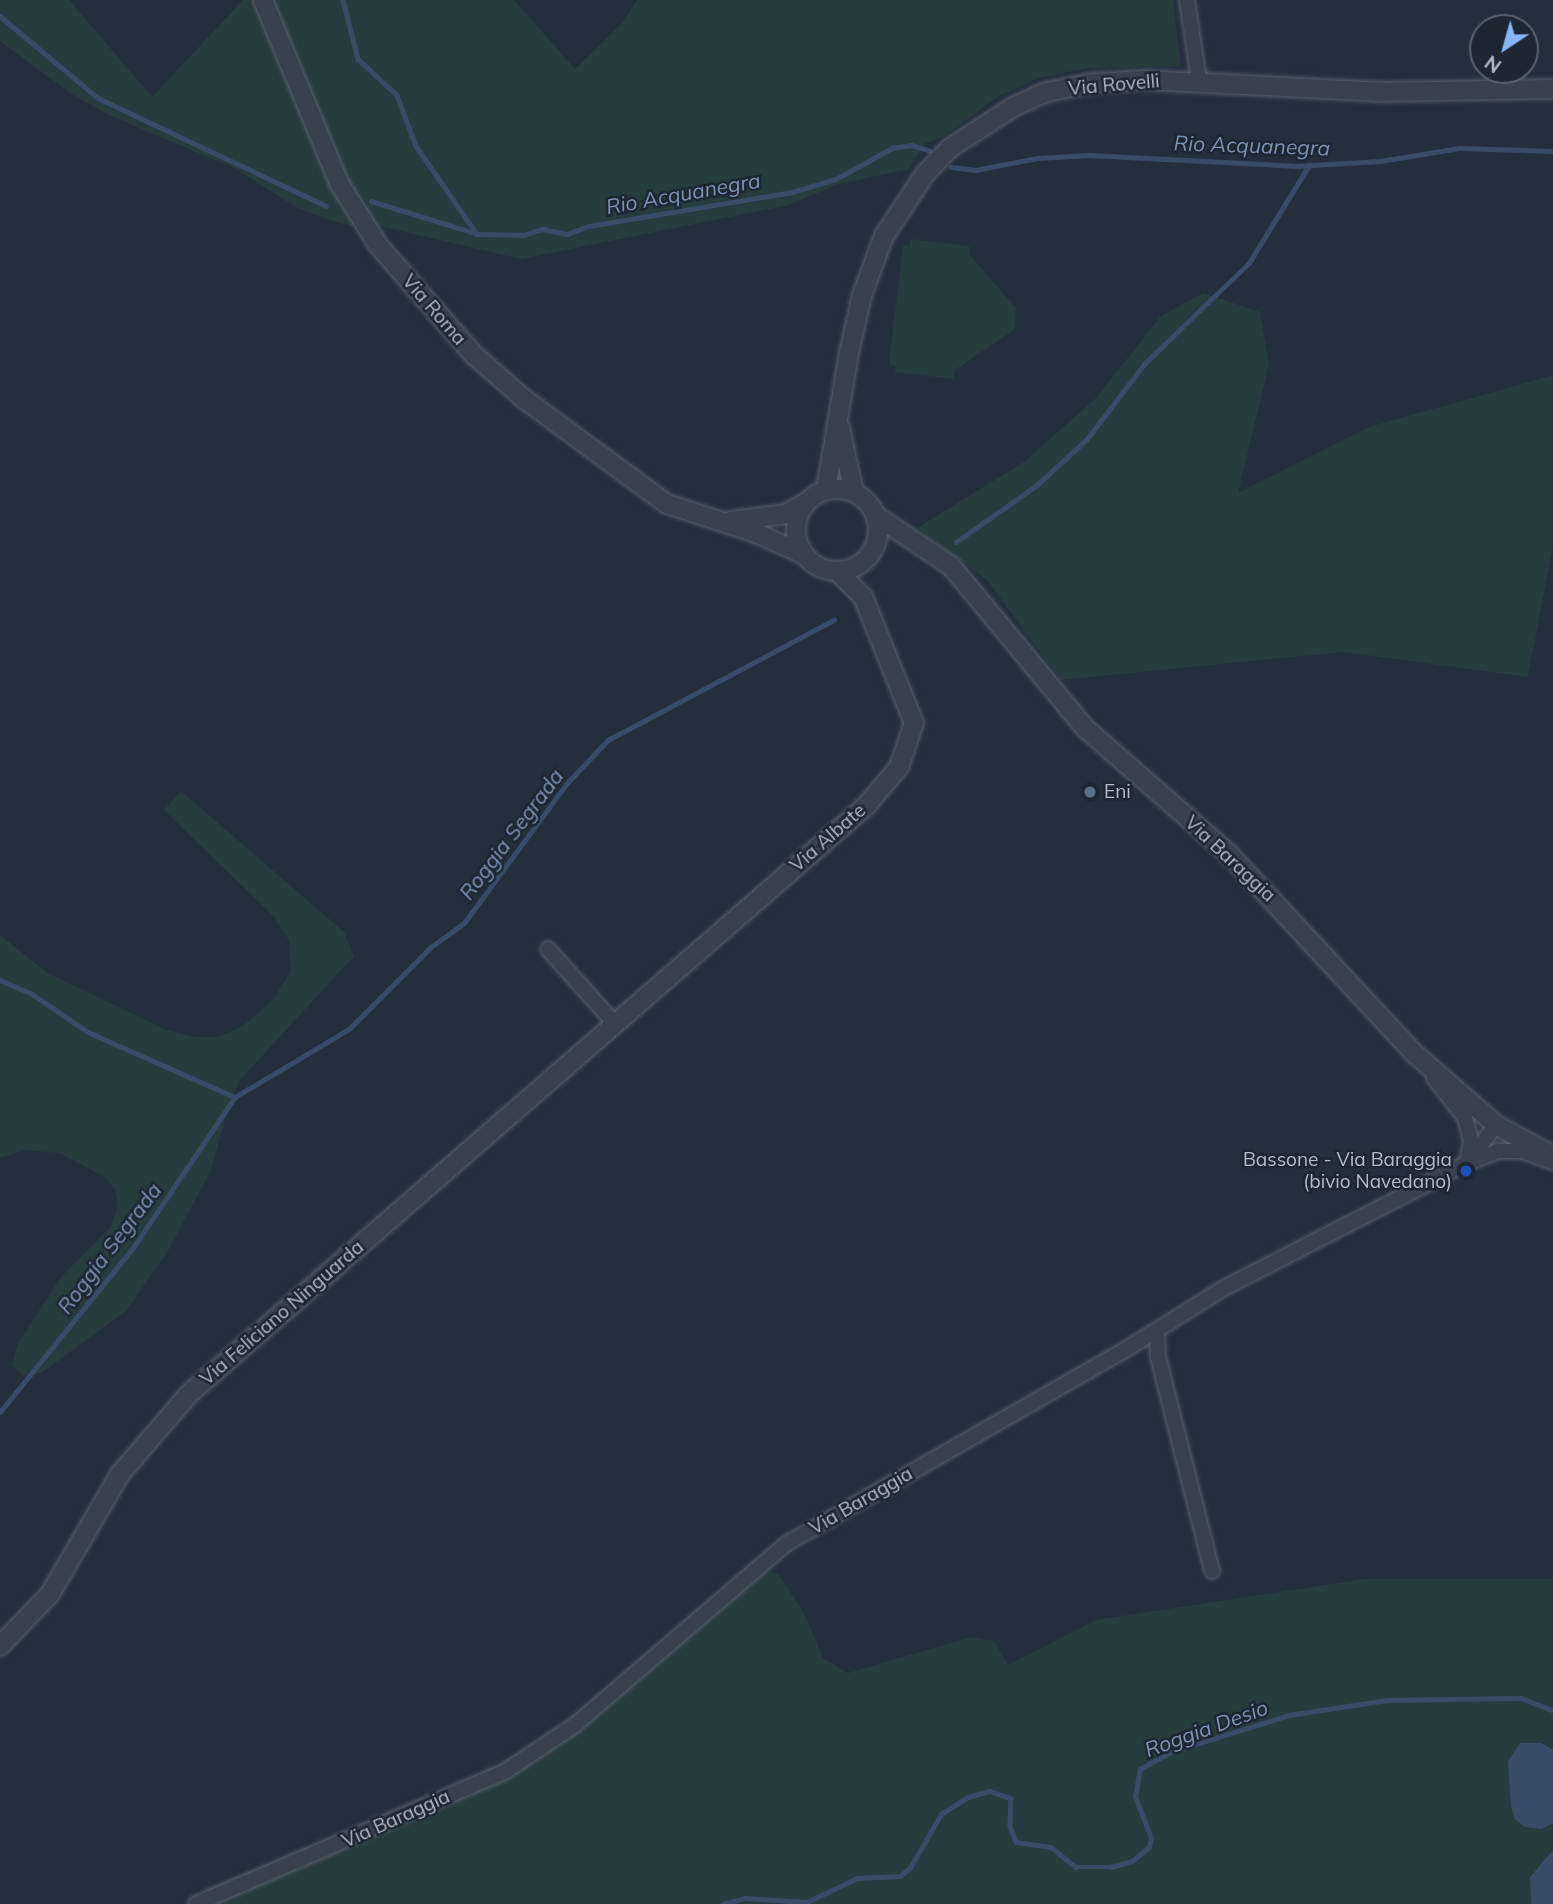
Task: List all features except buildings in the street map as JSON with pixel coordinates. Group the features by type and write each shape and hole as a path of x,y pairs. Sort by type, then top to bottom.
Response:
{"street":[{"name":"Via Roma","path":"263,0 339,183 378,246 444,323 495,376 643,487 678,509 803,554"},
{"path":"1187,0 1199,80"},
{"name":"Via Rovelli","path":"826,490 847,361 871,266 903,204 950,148 985,123 1047,92 1093,83 1199,80 1379,92 1553,89"},
{"name":"Via Rovelli","path":"839,421 855,492"},
{"path":"866,558 878,528 875,515 855,492 826,490 805,503 795,528 803,554 813,563 837,571 866,558 891,543 921,546"},
{"name":"Via Roma","path":"717,521 786,514 805,503"},
{"name":"Via Baraggia","path":"875,515 921,546 975,590 1085,728 1228,853 1418,1057 1496,1125 1553,1156"},
{"name":"Via Albate","path":"863,597 866,558"},
{"name":"Via Albate","path":"615,1024 866,806 899,766 914,723 863,597 837,571"},
{"path":"548,949 615,1024"},
{"name":"Via Feliciano Ninguarda","path":"0,1646 50,1594 120,1474 189,1394 615,1024"},
{"path":"1418,1057 1465,1118 1471,1141 1467,1163"},
{"path":"1467,1163 1496,1125"},
{"name":"Via Baraggia","path":"196,1904 506,1771 575,1725 786,1544 1157,1331 1224,1288 1467,1163 1498,1151 1522,1152 1553,1163"},
{"path":"1157,1331 1158,1357 1212,1571"}],"green space":[{"path":"0,0 69,0 152,97 243,0 514,0 575,69 622,23 637,0 1173,0 1181,66 1088,68 1038,78 997,97 946,135 924,144 909,169 839,184 789,205 521,259 384,227 363,228 332,221 299,209 236,169 109,115 73,95 0,41"},
{"path":"911,239 969,246 969,254 1016,308 1015,329 955,370 953,379 895,372 896,366 889,364 903,245 910,246"},
{"path":"1203,293 1260,312 1269,364 1238,493 1369,427 1553,375 1553,545 1528,677 1344,652 1061,680 987,580 917,528 1024,462 1096,398 1161,316"},
{"path":"181,791 344,932 354,956 240,1080 230,1101 211,1170 168,1251 126,1311 41,1373 22,1375 12,1365 18,1343 61,1277 110,1228 118,1207 115,1189 105,1177 59,1153 26,1150 0,1158 0,935 46,972 166,1030 196,1037 219,1037 243,1026 273,1000 291,971 289,940 274,917 164,810"},
{"path":"755,1564 779,1575 804,1613 823,1658 848,1673 972,1637 994,1641 1008,1665 1096,1620 1364,1579 1553,1579 1553,1750 1542,1743 1542,1829 1553,1823 1553,1850 1530,1877 1531,1904 198,1904 206,1888 449,1789 547,1737"}],"water":[{"path":"1520,1743 1542,1743 1553,1750 1553,1823 1542,1829 1525,1827 1515,1819 1511,1807 1508,1761"},
{"path":"1553,1850 1553,1904 1531,1904 1530,1877"}],"waterway":[{"name":"Rio Acquanegra","path":"343,0 358,59 397,95 416,146 477,234"},
{"name":"Rio Acquanegra","path":"0,16 98,98 326,206"},
{"name":"Rio Acquanegra","path":"371,201 478,234 524,235 543,229 567,234 589,226 792,192 836,179 892,148 911,145 929,150"},
{"name":"Rio Acquanegra","path":"951,167 976,170 1037,158 1089,155 1297,166 1380,161 1459,148 1553,151"},
{"path":"956,542 1037,485 1086,440 1145,363 1249,263 1309,165"},
{"name":"Roggia Segrada","path":"0,1412 135,1245 235,1097 349,1029 431,947 464,923 568,782 608,740 834,620"},
{"name":"Roggia Segrada","path":"0,980 31,993 88,1032 235,1097"},
{"name":"Roggia Desio","path":"723,1904 745,1898 807,1902 857,1878 900,1876 910,1868 941,1814 968,1797 989,1791 1011,1798 1010,1826 1016,1842 1051,1847 1076,1867 1111,1867 1132,1861 1149,1847 1151,1838 1135,1797 1140,1769 1171,1752 1289,1715 1387,1700 1521,1698 1553,1710"}],"place":[{"name":"Eni","path":"1090,792"},
{"name":"Bassone - Via Baraggia (bivio Navedano)","path":"1466,1171"}]}
